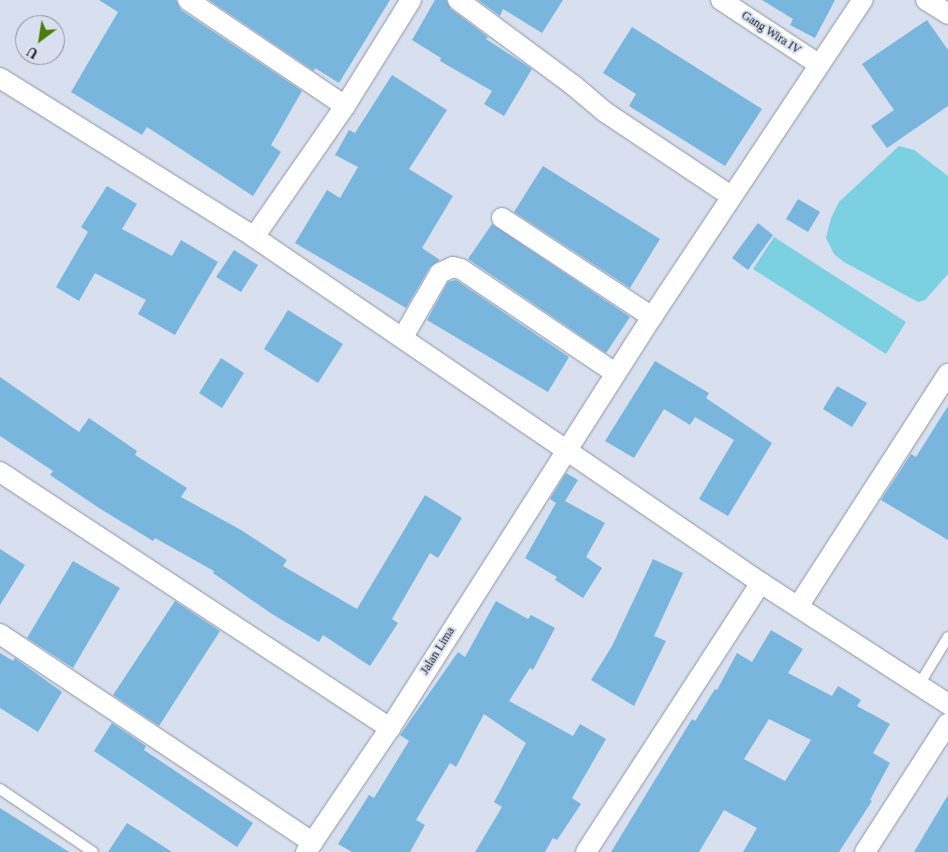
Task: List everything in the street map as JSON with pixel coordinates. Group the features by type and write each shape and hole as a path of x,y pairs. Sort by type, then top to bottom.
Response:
{"street":[{"path":"188,0 345,106"},
{"path":"254,237 345,106 411,0"},
{"path":"458,0 635,134 731,196"},
{"name":"Gang Wira IV","path":"721,0 820,65"},
{"name":"Jalan Lima","path":"309,847 390,728 567,448 731,196 863,0"},
{"path":"926,0 948,14"},
{"path":"0,78 254,237 403,336 761,583 799,605 948,704"},
{"path":"502,218 652,317"},
{"path":"403,336 440,273 447,268 457,268 616,373"},
{"path":"799,605 948,374"},
{"path":"0,472 390,728"},
{"path":"586,852 761,583"},
{"path":"0,634 309,847"},
{"path":"865,852 948,722"}],"lane":[{"path":"919,685 948,637"},
{"path":"0,789 93,852"}],"water":[{"path":"899,146 914,150 948,176 948,274 925,300 918,302 844,262 834,254 826,238 831,218 839,202"},
{"path":"774,237 906,322 886,354 753,269"}],"building":[{"path":"99,0 176,0 181,10 302,91 271,145 281,152 253,196 147,127 142,135 71,92 118,12"},
{"path":"209,0 390,0 339,83 315,68 314,71"},
{"path":"435,0 446,0 451,9 488,37 486,39 532,69 504,116 484,104 492,91 440,61 441,58 412,40"},
{"path":"478,0 563,0 542,33 503,9 500,16"},
{"path":"762,0 835,0 815,38 790,25 793,19"},
{"path":"927,20 948,50 948,106 887,148 871,126 894,110 862,64"},
{"path":"632,27 762,109 725,166 629,106 636,94 603,73"},
{"path":"392,75 447,110 409,169 453,196 422,248 440,260 430,267 406,308 295,243 327,190 340,198 358,167 335,155 349,130 355,133"},
{"path":"543,166 660,239 630,288 514,212"},
{"path":"107,186 137,204 122,229 172,256 181,240 218,262 175,335 138,314 146,300 95,273 79,301 56,287 88,232 81,227"},
{"path":"798,199 820,212 808,232 786,219"},
{"path":"758,223 773,235 748,270 732,258"},
{"path":"492,224 630,317 606,353 468,259"},
{"path":"234,250 258,265 241,292 216,277"},
{"path":"456,280 569,357 548,392 427,320 448,282"},
{"path":"288,310 343,344 318,383 264,349"},
{"path":"221,358 244,373 222,408 199,393"},
{"path":"655,361 709,393 706,398 772,443 728,516 699,499 734,440 695,417 690,425 664,409 634,458 605,441"},
{"path":"0,377 79,432 89,418 137,451 135,455 187,488 181,497 241,530 287,560 283,566 357,609 425,495 462,518 438,558 430,553 392,619 398,623 370,666 323,635 319,642 272,614 213,573 214,571 155,538 153,541 99,508 50,475 53,471 0,436"},
{"path":"837,386 867,403 852,427 823,409"},
{"path":"948,406 948,540 881,500 911,454 916,457"},
{"path":"566,473 578,480 565,501 605,523 586,557 602,568 583,598 555,580 557,577 525,558 556,503 550,499"},
{"path":"0,549 25,565 0,605"},
{"path":"653,559 683,573 654,636 666,641 634,706 591,680 612,646"},
{"path":"73,561 120,588 73,668 27,638"},
{"path":"175,601 220,631 159,726 113,695"},
{"path":"496,601 528,619 531,615 555,628 533,670 530,668 509,701 573,736 580,724 606,739 572,798 581,804 557,840 553,838 545,852 475,852 502,807 494,802 526,743 484,714 456,767 450,763 416,820 425,825 410,852 352,852 338,844 369,795 374,798 409,741 400,735 458,652 465,657"},
{"path":"771,630 803,649 788,673 832,696 838,686 861,700 857,706 890,724 873,753 890,763 870,800 872,801 839,852 743,852 757,828 724,810 699,852 611,852 692,719 695,721 715,689 717,690 737,653 752,662","holes":["769,719 811,740 785,781 744,759"]},
{"path":"0,653 13,661 15,658 62,692 38,732 0,708"},
{"path":"112,723 146,746 144,750 253,823 237,847 94,751"},
{"path":"948,795 948,852 914,852"},
{"path":"0,808 69,852 0,852"},
{"path":"127,823 172,852 108,852"}]}
